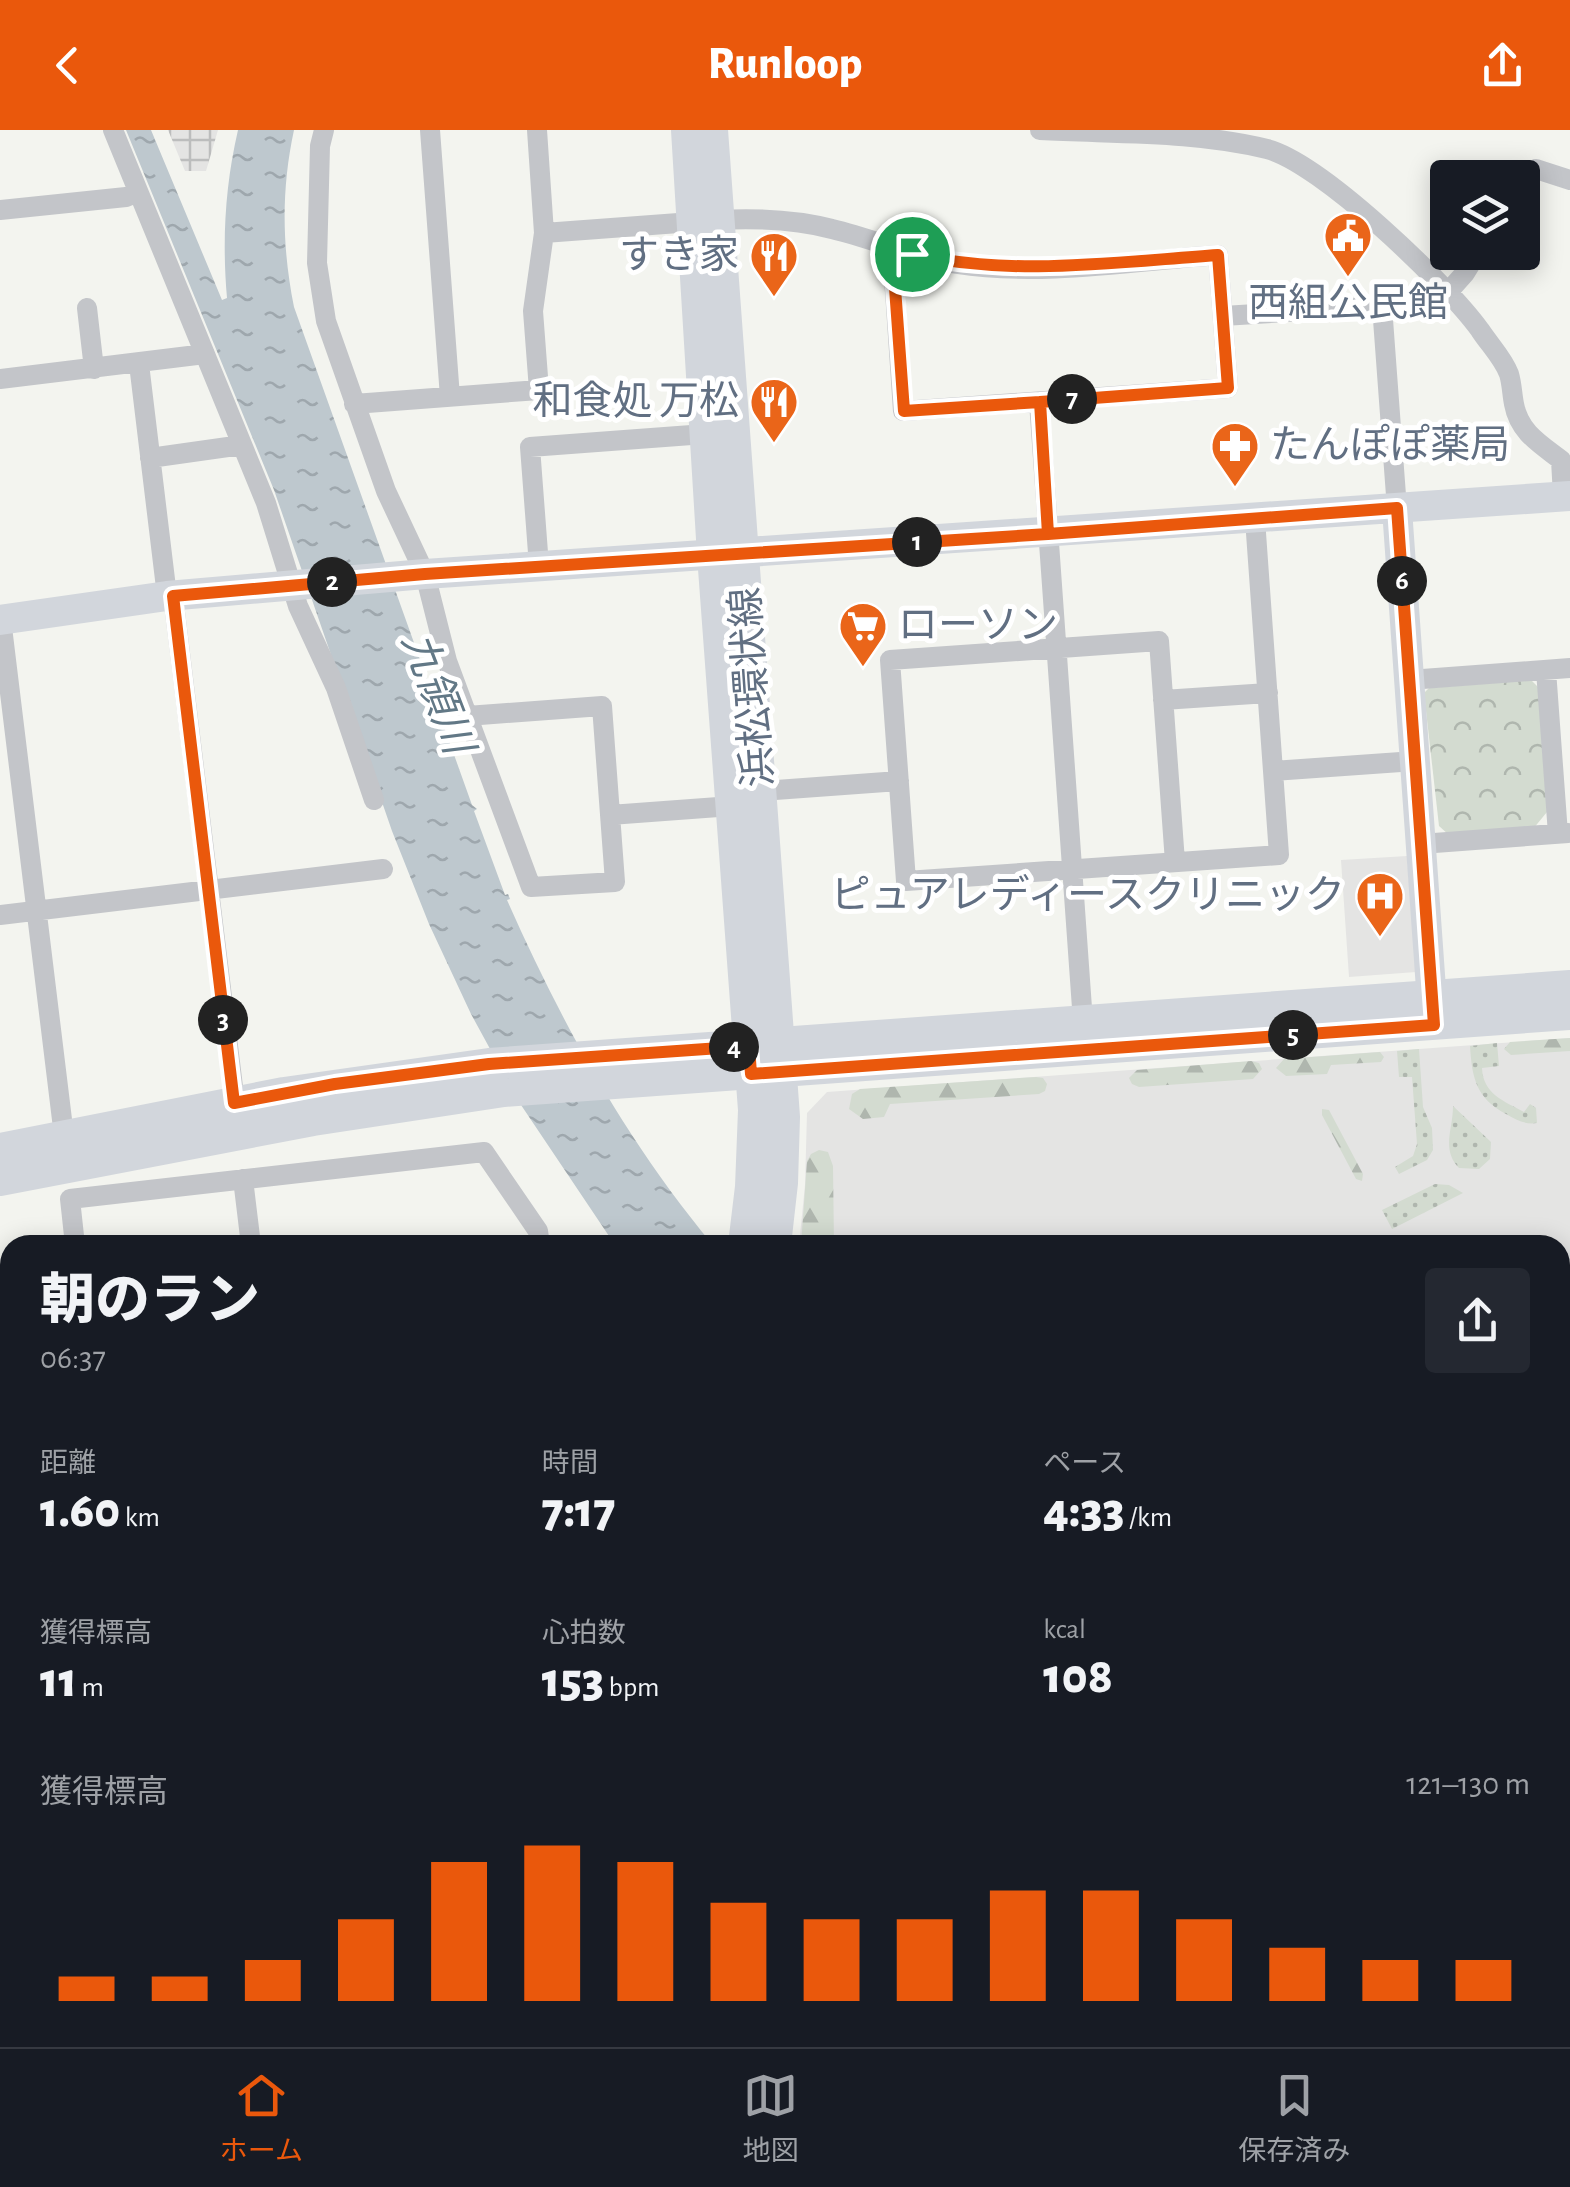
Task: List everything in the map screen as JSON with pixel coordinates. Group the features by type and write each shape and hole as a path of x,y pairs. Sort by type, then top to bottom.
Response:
{"main road":[{"name":"浜松環状線","path":"687,130 704,221 765,1058 784,1150 776,1235"},
{"name":"浜松環状線","path":"712,130 704,221 705,434 728,554"},
{"path":"0,1149 335,1084 497,1078 1433,1011 1570,986"},
{"path":"765,1058 1084,1022 1433,1011 1570,1014"},
{"name":"浜松環状線","path":"745,1235 765,1058"},
{"path":"0,1180 313,1120 497,1078"}],"street":[{"path":"113,130 266,503 302,618 336,688 374,800"},
{"path":"324,130 317,234 320,292 334,350 413,575 531,888 615,882 602,706 467,716"},
{"path":"430,130 450,397"},
{"path":"354,404 539,390 533,311 544,233 537,130"},
{"path":"64,1136 0,620 170,596 413,575 1567,496 1566,452 1524,431 1515,409 1509,374 1448,290 1369,218 1307,170 1278,153 1216,141 1040,130"},
{"path":"1540,170 1570,180"},
{"path":"0,210 126,197 138,192"},
{"path":"544,233 762,219 806,224 892,247 938,260 993,267 1218,255 1228,388 904,411 892,247"},
{"path":"1223,316 1382,306 1448,290 1467,270"},
{"path":"1382,306 1433,1011"},
{"path":"87,308 94,369"},
{"path":"0,379 205,354"},
{"path":"140,364 234,1103"},
{"path":"1040,402 1084,1022"},
{"path":"539,566 530,447 705,434"},
{"path":"150,458 242,445"},
{"path":"1175,862 1159,640 890,660 906,881 1279,855 1256,518"},
{"path":"1409,680 1570,668"},
{"path":"1421,844 1564,834 1546,670"},
{"path":"1163,700 1268,693"},
{"path":"1274,771 1415,760"},
{"path":"610,814 899,781"},
{"path":"0,914 382,868"},
{"path":"74,1235 70,1199 484,1152 539,1235"},
{"path":"243,1179 250,1235"}],"shaded area":[{"path":"168,130 218,130 206,171 185,171"},
{"name":"ピュアレディースクリニック","path":"1407,856 1416,972 1349,977 1341,860"},
{"path":"1570,1038 1570,1235 800,1235 807,1113 827,1092"}],"green space":[{"path":"1531,680 1538,687 1547,812 1533,829 1449,835 1439,826 1424,693 1429,688"},
{"path":"1570,1038 1570,1051 1511,1055 1504,1049 1510,1042"},
{"path":"1497,1043 1499,1066 1482,1068 1486,1084 1496,1096 1524,1112 1530,1104 1536,1108 1537,1123 1521,1121 1496,1108 1478,1086 1470,1046"},
{"path":"1419,1049 1423,1107 1432,1128 1433,1150 1427,1160 1399,1174 1395,1167 1413,1156 1417,1144 1412,1077 1399,1077 1397,1051"},
{"path":"1380,1052 1384,1057 1381,1062 1331,1065 1327,1074 1286,1076 1276,1068 1284,1059"},
{"path":"1259,1063 1262,1069 1253,1079 1139,1087 1129,1078 1137,1070"},
{"path":"1036,1077 1047,1084 1039,1094 890,1104 884,1117 863,1119 849,1109 852,1094 860,1089"},
{"path":"1453,1106 1491,1142 1490,1159 1479,1169 1459,1168 1450,1154"},
{"path":"1322,1109 1329,1110 1363,1174 1362,1181 1356,1179"},
{"path":"819,1150 828,1152 833,1166 834,1235 802,1235 807,1161"},
{"path":"1435,1184 1449,1185 1463,1193 1392,1229 1382,1210"}],"water":[{"path":"126,130 151,130 222,300 227,298 226,214 238,130 294,130 285,218 294,307 505,895 508,894 507,900 528,946 598,1080 652,1165 705,1235 608,1235 519,1102 471,1014 429,924 392,831 274,490"}],"place":[{"name":"西組公民館","path":"1348,278"},
{"name":"すき家","path":"774,298"},
{"name":"和食処 万松","path":"774,444"},
{"name":"たんぽぽ薬局","path":"1235,488"},
{"name":"ローソン","path":"863,668"},
{"name":"ピュアレディースクリニック","path":"1380,938"}],"route":[{"path":"912,254 892,247 904,411 1040,402 1042,432 1048,534 425,574 173,596 234,1103 335,1084 489,1064 749,1046 751,1074 1434,1025 1397,508 1048,534 1040,402 1228,388 1218,255 1022,268 962,264 912,254"}],"water label":[{"name":"九領川","path":"437,693"}]}
